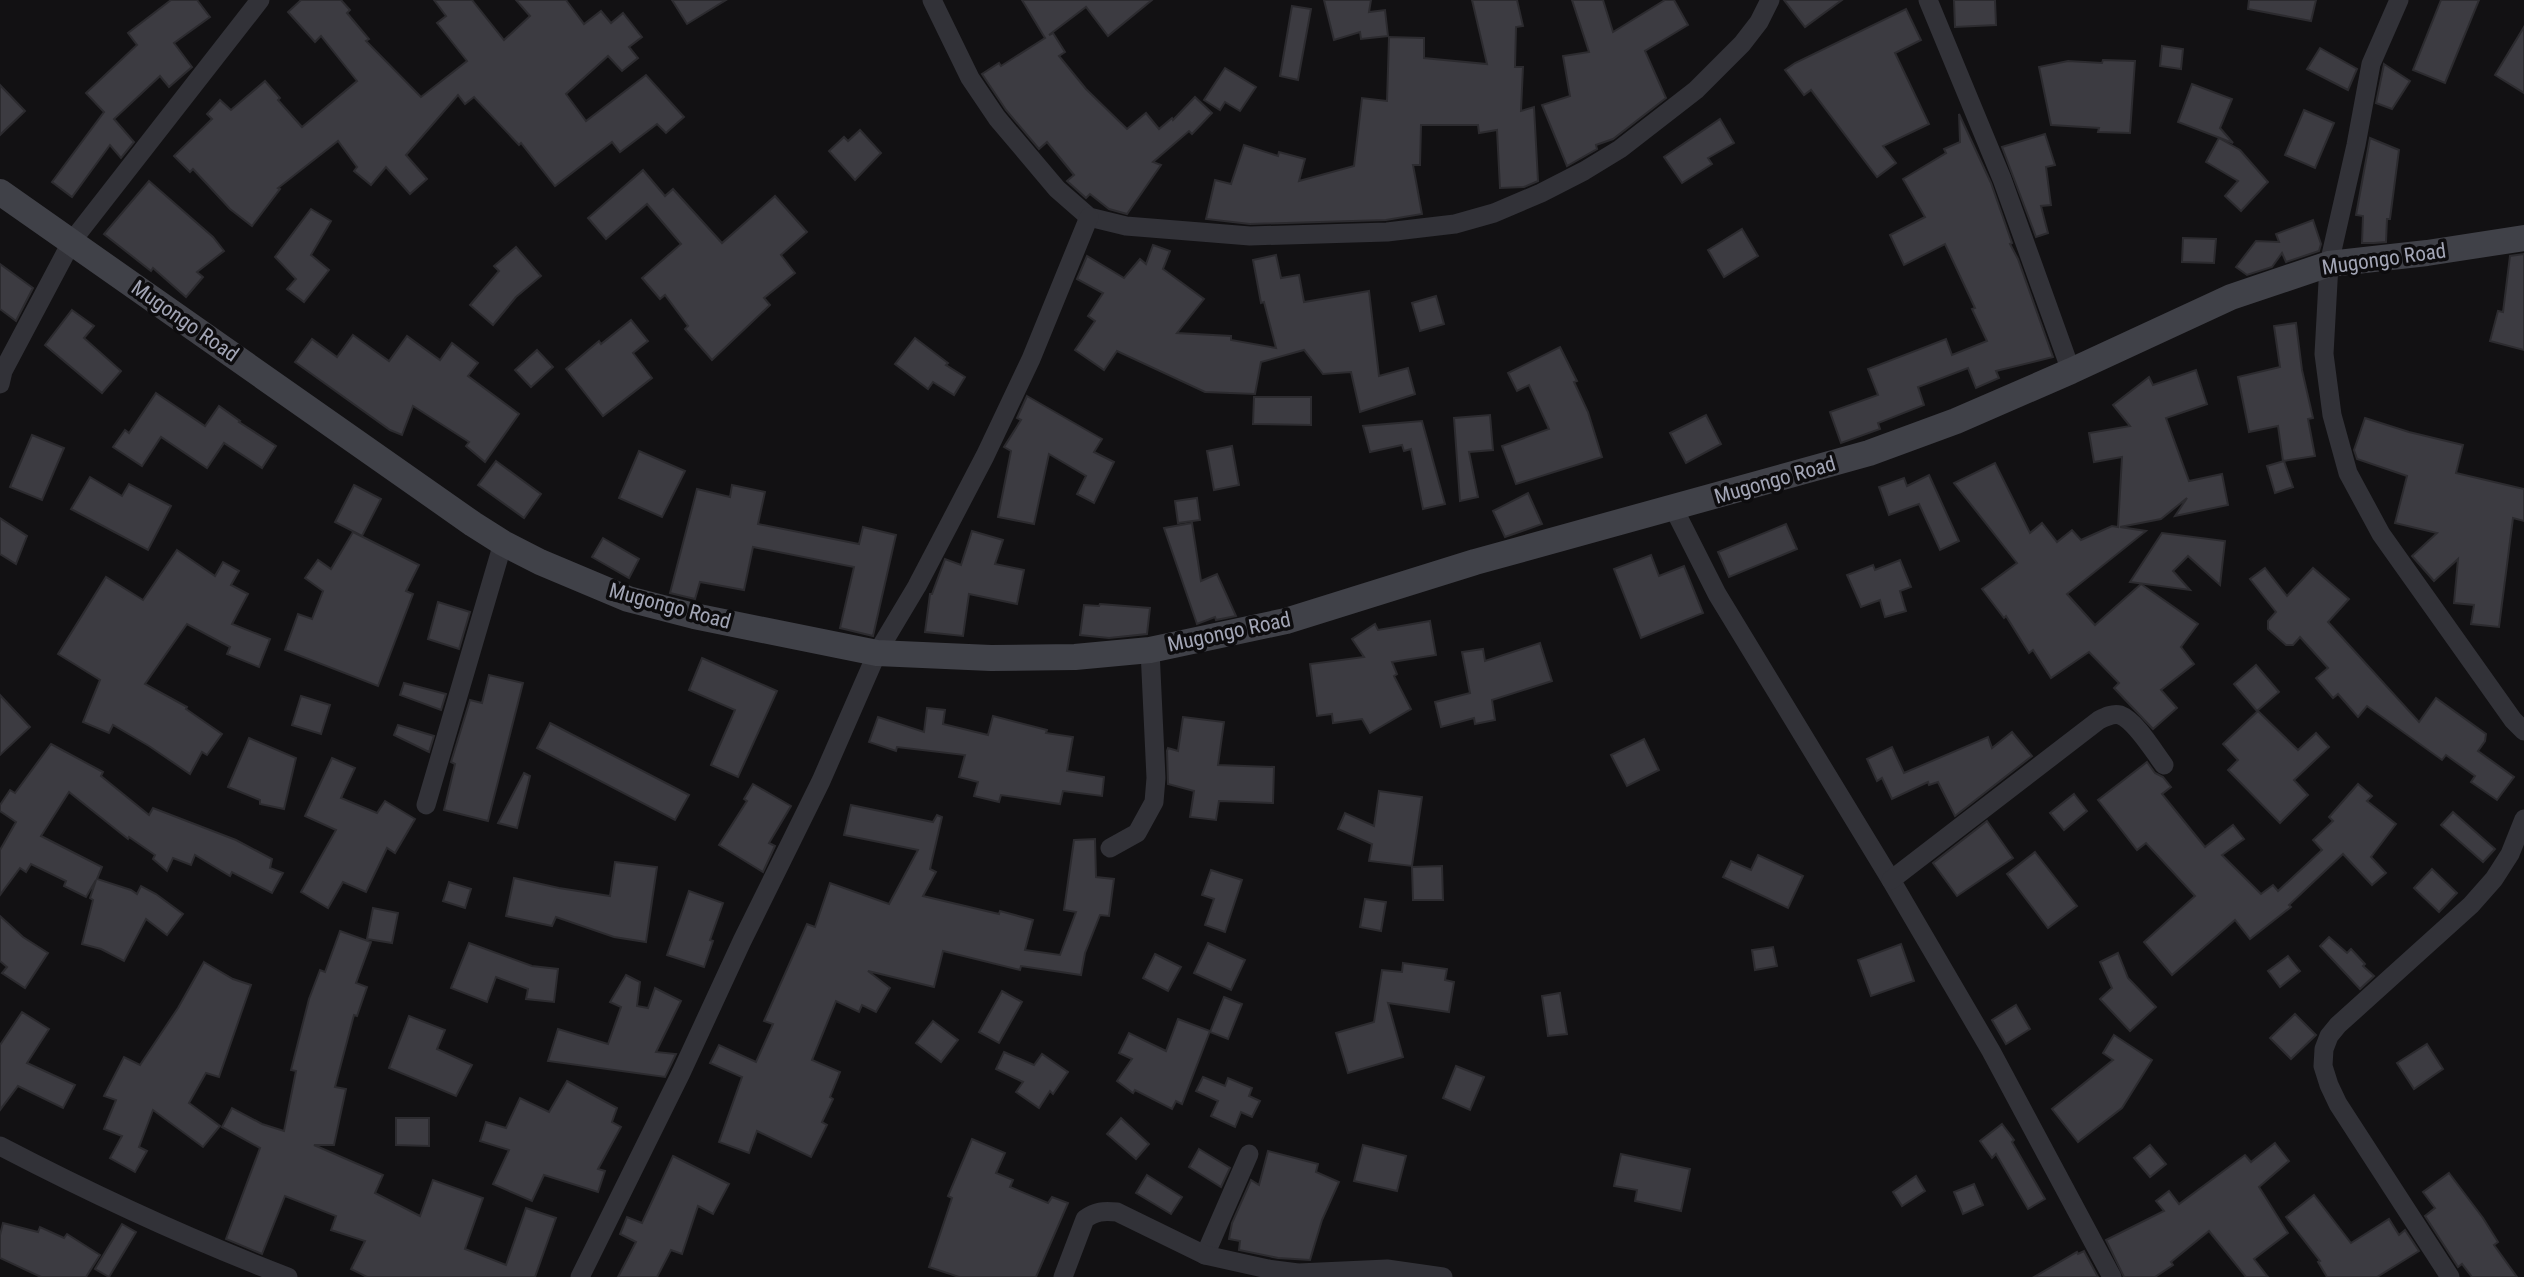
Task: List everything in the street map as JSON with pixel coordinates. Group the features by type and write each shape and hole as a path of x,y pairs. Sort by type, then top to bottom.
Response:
{"street":[{"path":"0,384 4,371 72,241 260,0"},
{"path":"932,0 970,78 997,118 1057,189 1088,218 1126,226 1250,236 1323,236 1387,232 1455,223 1494,214 1584,171 1620,149 1664,116 1723,65 1759,22 1770,0"},
{"path":"1928,0 2002,179 2071,371"},
{"path":"2399,0 2371,64 2329,264 2324,354 2332,415 2348,473 2382,534 2519,726 2524,738"},
{"name":"Mugongo Road","path":"0,192 503,543 575,578 628,599 694,616 877,653 991,658 1075,657 1150,650 1286,621 1475,562 1869,453 1956,421 2231,297 2329,264 2524,238"},
{"path":"580,1277 670,1097 742,941 821,781 877,653 917,586 985,456 1031,359 1088,218"},
{"path":"1674,509 1717,594 1891,880 1991,1051 2112,1277"},
{"path":"426,805 503,543"},
{"path":"1110,848 1137,833 1154,802 1156,778 1150,650"},
{"path":"1891,880 2109,715 2120,715 2129,721 2164,765"},
{"path":"2450,1277 2338,1104 2323,1066 2324,1049 2329,1036 2338,1025 2470,905 2494,879 2510,854 2524,819"},
{"path":"0,1146 51,1173 197,1241 288,1277"},
{"path":"1205,1255 1249,1154"},
{"path":"1063,1277 1085,1219 1093,1213 1103,1211 1116,1212 1205,1255 1268,1273 1387,1269 1443,1277"}],"building":[{"path":"171,0 197,0 210,17 174,43 192,67 169,87 160,76 114,119 134,142 121,158 110,145 72,197 52,182 104,112 86,93 137,45 128,33"},
{"path":"301,0 341,0 350,10 347,13 369,39 366,41 421,97 467,61 437,23 446,16 434,0 472,0 504,40 530,16 516,0 566,0 584,24 601,11 611,23 623,13 642,37 629,47 638,58 622,71 608,56 566,94 586,121 646,75 684,117 666,133 657,124 620,152 612,142 555,186 521,143 519,145 474,97 465,104 458,95 406,155 427,179 410,194 386,167 371,185 354,171 357,167 338,141 278,188 280,189 252,226 230,209 193,169 190,172 174,156 212,119 207,114 220,100 231,110 265,81 302,127 357,81 321,36 315,42 288,12"},
{"path":"672,0 726,0 687,24"},
{"path":"1022,0 1152,0 1108,36 1086,7 1049,35 1053,33 1065,52 1059,56 1086,89 1127,129 1146,113 1159,129 1172,118 1173,120 1195,97 1212,113 1192,134 1189,131 1153,162 1161,165 1127,214 1109,209 1090,194 1086,198 1067,181 1074,175 1047,142 1039,149 1006,110 982,74 999,63 1001,66 1045,38"},
{"path":"1324,0 1371,0 1369,12 1385,10 1388,36 1361,39 1360,32 1334,40"},
{"path":"1472,0 1517,0 1523,26 1516,27 1515,67 1523,67 1521,111 1534,107 1538,181 1524,187 1500,188 1497,130 1479,133 1478,125 1421,125 1420,165 1413,165 1422,214 1386,220 1250,224 1206,219 1215,180 1231,184 1244,145 1278,156 1279,152 1305,159 1299,181 1354,166 1362,98 1387,101 1389,37 1424,38 1424,58 1487,64"},
{"path":"1572,0 1603,0 1613,32 1665,0 1674,0 1688,25 1645,51 1666,98 1613,139 1596,145 1597,149 1567,166 1542,105 1570,96 1563,56 1589,52"},
{"path":"1784,0 1842,0 1805,27"},
{"path":"1954,0 1995,0 1996,25 1955,27"},
{"path":"2249,0 2316,0 2311,21 2248,9"},
{"path":"2441,0 2479,0 2445,83 2413,70"},
{"path":"1292,6 1311,9 1298,80 1280,76"},
{"path":"1906,9 1921,40 1895,53 1929,124 1883,146 1896,163 1877,177 1811,90 1804,95 1785,70"},
{"path":"2524,27 2524,93 2495,75"},
{"path":"2162,46 2183,49 2181,69 2160,66"},
{"path":"2320,48 2357,69 2348,90 2307,69"},
{"path":"2103,60 2135,61 2130,133 2098,132 2099,128 2051,125 2039,67 2068,61 2102,63"},
{"path":"2384,64 2410,81 2392,109 2376,103"},
{"path":"1225,68 1256,87 1240,111 1225,102 1220,110 1204,100"},
{"path":"2192,84 2232,99 2220,128 2233,143 2178,122"},
{"path":"0,85 25,111 0,135"},
{"path":"2304,110 2334,123 2315,168 2285,155"},
{"path":"1959,114 1991,183 2012,243 2010,244 2018,259 2053,357 1996,371 1999,378 1976,388 1968,368 1918,387 1924,405 1878,423 1880,429 1841,443 1830,412 1878,395 1868,369 1946,339 1952,355 1987,341 1972,309 1975,308 1945,244 1904,265 1890,235 1925,217 1903,179 1946,153 1944,149 1960,142"},
{"path":"1720,119 1734,143 1708,158 1712,164 1682,183 1664,157"},
{"path":"860,130 881,153 855,180 829,151 844,137 848,141"},
{"path":"2045,134 2055,165 2046,167 2051,205 2041,206 2048,233 2036,237 2002,147"},
{"path":"2219,138 2240,150 2268,182 2241,211 2225,196 2238,181 2206,162"},
{"path":"2370,138 2399,150 2390,219 2387,219 2386,242 2362,243 2363,216 2356,215"},
{"path":"643,170 665,196 673,189 722,243 775,196 807,232 781,255 795,273 764,298 770,305 712,360 685,329 688,326 665,295 660,299 642,278 681,244 647,204 606,239 588,218"},
{"path":"149,181 213,237 224,251 197,272 203,277 186,297 153,268 151,271 104,234"},
{"path":"311,209 331,221 311,255 329,270 304,302 287,289 296,279 275,257"},
{"path":"2313,220 2321,244 2319,251 2286,262 2282,253 2272,267 2247,275 2236,267 2256,241 2279,242 2276,234"},
{"path":"1742,229 1758,256 1724,277 1708,250"},
{"path":"2183,238 2216,239 2214,263 2182,262"},
{"path":"1153,245 1170,251 1163,269 1204,299 1177,333 1231,336 1231,340 1276,348 1264,302 1261,303 1253,260 1276,255 1281,278 1299,275 1304,302 1369,291 1379,376 1408,368 1415,394 1360,412 1351,372 1323,374 1304,350 1261,362 1255,394 1205,392 1117,351 1104,370 1075,350 1095,321 1088,316 1103,293 1077,279 1087,256 1124,278 1140,259 1146,264"},
{"path":"516,247 541,276 516,297 493,325 470,305 499,271 494,266"},
{"path":"2524,254 2524,350 2490,341 2498,311 2503,312 2510,256"},
{"path":"0,264 33,288 16,321 0,309"},
{"path":"1436,296 1444,324 1420,331 1412,303"},
{"path":"72,310 94,326 84,338 121,371 102,393 45,345"},
{"path":"631,320 648,341 633,353 652,378 603,416 566,369 599,341 601,344"},
{"path":"2296,323 2302,370 2313,418 2308,419 2315,456 2283,461 2278,426 2249,432 2238,377 2280,367 2274,326"},
{"path":"353,335 389,361 407,336 440,360 452,343 478,363 468,376 519,414 485,462 466,446 469,442 413,406 402,435 390,430 295,362 312,339 337,357"},
{"path":"915,338 948,363 946,365 965,377 954,395 933,382 928,389 895,364"},
{"path":"1560,347 1577,381 1574,382 1588,412 1602,457 1516,484 1502,446 1549,429 1529,385 1517,391 1508,373"},
{"path":"537,350 553,367 531,387 515,370"},
{"path":"2196,370 2207,404 2166,418 2189,481 2222,474 2228,505 2175,516 2187,498 2161,519 2120,527 2146,531 2067,594 2095,625 2141,584 2198,624 2181,647 2194,664 2161,690 2177,708 2153,729 2114,688 2119,683 2089,652 2051,678 2033,650 2029,653 2006,616 2004,618 1982,589 2017,563 1954,483 1995,463 2030,533 2042,523 2057,542 2072,530 2081,540 2112,526 2118,527 2122,457 2094,462 2089,433 2130,426 2113,405 2149,377 2153,385"},
{"path":"156,393 205,426 219,406 276,446 262,468 224,443 207,468 161,437 142,466 113,447 125,430 129,433"},
{"path":"1027,396 1102,439 1094,452 1114,462 1094,503 1077,494 1086,476 1049,454 1034,524 998,517 1011,451 1004,447 1021,420 1017,418"},
{"path":"1254,397 1311,397 1311,425 1253,424"},
{"path":"1490,415 1493,450 1469,452 1478,497 1460,501 1454,418"},
{"path":"1706,415 1721,444 1686,463 1670,433"},
{"path":"2365,418 2463,445 2456,473 2524,489 2524,521 2513,518 2499,627 2471,624 2474,605 2454,603 2458,559 2434,581 2412,556 2437,533 2395,523 2407,476 2357,459 2354,450"},
{"path":"1422,421 1445,504 1423,509 1411,449 1404,451 1402,445 1370,452 1363,426"},
{"path":"32,435 64,448 42,500 10,487"},
{"path":"1232,446 1239,485 1214,490 1207,451"},
{"path":"639,451 685,471 662,517 619,498"},
{"path":"496,461 541,494 524,518 478,485"},
{"path":"2284,461 2293,487 2275,493 2267,466"},
{"path":"1929,475 1959,541 1940,550 1919,504 1889,515 1879,487 1904,478 1907,486"},
{"path":"90,477 122,496 129,484 171,506 148,550 71,509"},
{"path":"354,485 381,499 362,536 335,522"},
{"path":"732,485 765,492 758,524 859,544 863,527 896,535 873,636 840,628 854,567 753,547 744,590 700,582 695,599 670,593 697,489 730,497"},
{"path":"1528,493 1542,524 1505,537 1493,511"},
{"path":"1197,498 1200,520 1178,523 1175,501"},
{"path":"0,518 27,536 16,564 0,554"},
{"path":"1192,523 1201,581 1217,574 1236,616 1216,620 1215,617 1197,624 1164,528"},
{"path":"1786,524 1797,549 1729,577 1718,552"},
{"path":"972,531 1003,540 995,564 1024,570 1017,604 969,594 963,636 925,632 930,594 945,559 961,565"},
{"path":"353,532 419,565 406,591 413,594 378,686 285,650 298,614 312,619 323,591 305,578 318,560 331,569"},
{"path":"2162,533 2225,541 2220,585 2188,556 2173,571 2190,590 2130,582"},
{"path":"603,538 639,559 629,578 592,557"},
{"path":"177,550 215,576 223,562 239,571 231,585 248,594 232,624 270,639 259,667 227,654 230,647 187,624 145,684 187,707 186,709 222,734 207,755 202,752 190,774 113,725 109,733 83,722 100,680 58,654 106,577 143,600"},
{"path":"1651,555 1659,576 1684,566 1703,613 1641,638 1614,569"},
{"path":"1900,560 1911,587 1900,591 1906,611 1885,617 1880,600 1861,607 1847,575 1873,565 1875,570"},
{"path":"2265,568 2287,596 2313,568 2349,599 2328,622 2419,722 2436,698 2486,734 2478,751 2514,777 2497,800 2471,782 2475,776 2446,755 2442,760 2367,706 2358,717 2338,694 2333,698 2316,678 2328,668 2300,637 2293,645 2286,645 2268,629 2268,621 2276,612 2250,579"},
{"path":"438,602 470,612 459,649 428,639"},
{"path":"1084,605 1150,608 1147,634 1109,638 1080,635"},
{"path":"1430,621 1436,655 1392,662 1397,674 1394,676 1411,709 1370,733 1362,719 1333,723 1332,714 1317,716 1310,664 1364,657 1352,639 1375,624 1378,630"},
{"path":"1540,643 1552,681 1492,700 1495,720 1475,724 1474,718 1441,727 1435,702 1470,693 1462,652 1483,649 1485,661"},
{"path":"702,658 777,691 738,777 711,765 735,710 689,690"},
{"path":"2256,665 2279,692 2257,711 2234,684"},
{"path":"489,675 523,683 488,821 444,810 455,764 451,762 470,700 482,703"},
{"path":"404,683 446,694 441,710 400,695"},
{"path":"0,695 30,727 0,755"},
{"path":"301,696 330,705 321,734 292,725"},
{"path":"927,708 945,710 943,724 988,735 993,716 1047,730 1046,733 1073,737 1067,771 1104,777 1102,796 1063,791 1060,804 1001,795 999,802 974,796 978,782 959,777 965,755 897,747 896,751 869,742 878,717 924,732"},
{"path":"2258,711 2298,750 2316,733 2329,747 2294,780 2308,795 2280,823 2228,770 2238,760 2223,744"},
{"path":"1183,717 1224,722 1218,765 1274,767 1273,803 1219,801 1216,820 1190,817 1194,791 1168,784 1167,751 1168,748 1178,751"},
{"path":"550,723 689,795 675,820 537,748"},
{"path":"398,725 434,736 429,752 394,735"},
{"path":"2012,732 2032,756 1955,816 1938,782 1929,785 1928,782 1892,799 1882,778 1877,781 1867,759 1892,747 1904,773 1988,737 1992,748"},
{"path":"249,738 296,758 284,809 260,804 260,800 228,787"},
{"path":"1644,739 1659,770 1627,786 1611,755"},
{"path":"51,744 103,772 101,776 149,815 153,808 236,840 272,859 270,868 283,873 272,893 232,872 230,876 195,855 191,865 173,858 167,871 153,859 155,855 129,837 128,839 69,792 41,836 102,867 97,879 137,894 141,886 183,914 167,935 146,919 124,961 101,949 82,944 96,880 86,897 64,886 66,881 31,864 26,872 20,868 0,895 0,850 16,822 0,811 0,805 10,790 15,793"},
{"path":"332,758 355,768 341,798 377,813 385,801 415,819 395,853 387,848 366,892 343,882 328,908 301,892 336,830 305,816"},
{"path":"2147,762 2171,787 2162,794 2205,847 2233,825 2244,839 2222,855 2261,894 2273,885 2278,891 2322,850 2313,840 2333,821 2329,817 2358,784 2372,796 2367,801 2396,824 2371,857 2386,873 2372,885 2343,854 2289,905 2291,907 2250,939 2235,920 2172,975 2144,942 2195,896 2146,843 2137,850 2098,800"},
{"path":"524,773 530,776 517,828 498,823"},
{"path":"753,784 791,806 769,843 775,846 763,872 719,845 747,801 744,799"},
{"path":"1379,791 1422,797 1412,866 1369,861 1372,844 1338,829 1345,813 1374,826"},
{"path":"2074,794 2087,811 2064,830 2050,813"},
{"path":"851,805 933,822 937,815 942,817 930,869 936,872 923,896 1033,920 1025,950 1060,955 1076,912 1064,910 1074,840 1095,839 1096,877 1114,879 1109,916 1100,915 1085,953 1081,975 1021,966 1020,970 943,951 934,987 868,971 890,988 876,1012 862,1005 859,1012 836,1001 812,1060 840,1072 830,1097 833,1099 822,1122 827,1125 811,1157 757,1131 749,1153 719,1142 742,1077 710,1063 719,1045 756,1062 773,1024 764,1021 807,924 815,927 830,883 889,904 918,850 844,835"},
{"path":"2453,812 2495,849 2483,862 2441,825"},
{"path":"1987,821 2013,858 1957,896 1933,863"},
{"path":"2035,852 2077,906 2048,928 2007,874"},
{"path":"1758,855 1803,876 1788,908 1723,877 1731,861 1751,870"},
{"path":"615,862 657,867 646,942 614,937 556,917 552,926 506,916 514,878 610,896"},
{"path":"1442,866 1443,900 1413,900 1412,867"},
{"path":"2432,869 2457,893 2439,912 2414,888"},
{"path":"1211,870 1242,880 1225,932 1205,925 1214,899 1202,895"},
{"path":"449,882 471,889 465,908 443,901"},
{"path":"689,891 723,903 704,967 667,955"},
{"path":"1365,899 1386,902 1381,931 1360,927"},
{"path":"373,908 398,913 392,943 367,939"},
{"path":"0,916 23,937 48,953 25,988 2,973 7,967 0,961"},
{"path":"340,931 371,942 356,983 367,987 357,1016 354,1015 335,1087 346,1089 334,1145 314,1145 383,1175 375,1193 420,1216 433,1180 483,1198 465,1249 506,1265 526,1208 556,1218 535,1277 367,1277 351,1269 365,1241 331,1230 336,1216 285,1196 262,1254 226,1239 260,1148 222,1127 232,1108 262,1124 284,1131 296,1071 291,1070 309,999 320,970 325,972"},
{"path":"2329,937 2347,953 2351,949 2374,976 2360,989 2320,946"},
{"path":"469,943 532,966 558,969 554,1002 526,999 528,989 496,977 487,1002 451,988"},
{"path":"1208,943 1245,960 1231,990 1194,973"},
{"path":"1901,944 1914,981 1871,996 1858,960"},
{"path":"1773,947 1777,966 1755,970 1752,950"},
{"path":"2118,953 2128,978 2156,1007 2130,1031 2100,999 2112,988 2100,962"},
{"path":"1155,954 1181,967 1168,991 1143,978"},
{"path":"2288,956 2300,971 2280,987 2268,971"},
{"path":"204,962 233,979 251,985 219,1077 206,1073 189,1103 220,1126 203,1147 153,1110 139,1147 147,1151 135,1172 110,1158 122,1136 104,1129 116,1100 104,1096 124,1057 140,1065 178,1008"},
{"path":"1403,963 1447,969 1445,980 1454,982 1449,1012 1388,1003 1403,1057 1348,1073 1336,1033 1374,1022 1382,970 1402,972"},
{"path":"626,975 640,982 637,1006 648,1008 655,988 681,1001 656,1052 676,1054 665,1077 548,1061 558,1029 608,1044 621,1007 610,1002"},
{"path":"1002,991 1022,1002 999,1043 979,1032"},
{"path":"1560,993 1567,1034 1548,1036 1542,996"},
{"path":"1224,997 1242,1004 1228,1039 1210,1032"},
{"path":"2016,1005 2030,1029 2006,1044 1992,1020"},
{"path":"22,1012 49,1029 27,1063 75,1085 63,1108 18,1086 0,1110 0,1045"},
{"path":"2295,1014 2316,1035 2291,1059 2270,1038"},
{"path":"409,1016 445,1030 437,1049 472,1065 456,1096 389,1068"},
{"path":"1178,1019 1210,1031 1182,1104 1176,1101 1172,1109 1135,1090 1133,1093 1117,1081 1132,1059 1119,1053 1129,1033 1166,1051"},
{"path":"933,1021 958,1040 941,1062 916,1043"},
{"path":"2114,1035 2152,1060 2122,1108 2078,1142 2052,1109 2113,1060 2103,1053"},
{"path":"2427,1044 2443,1069 2414,1089 2397,1063"},
{"path":"1004,1052 1034,1065 1042,1054 1068,1072 1053,1094 1050,1091 1039,1108 1016,1092 1023,1082 996,1069"},
{"path":"1456,1066 1484,1077 1470,1110 1443,1098"},
{"path":"1203,1077 1225,1086 1228,1078 1252,1088 1249,1096 1260,1101 1252,1117 1241,1112 1235,1127 1211,1116 1218,1101 1196,1091"},
{"path":"567,1081 617,1108 612,1122 621,1127 598,1169 605,1171 598,1192 544,1175 532,1201 493,1184 509,1150 480,1141 486,1122 506,1128 520,1098 549,1112"},
{"path":"396,1118 429,1118 429,1146 396,1145"},
{"path":"1121,1118 1149,1144 1136,1159 1107,1134"},
{"path":"2002,1124 2014,1140 2012,1142 2045,1199 2028,1209 1996,1154 1992,1158 1980,1141"},
{"path":"972,1139 1005,1153 996,1173 1013,1180 1010,1187 1048,1203 1052,1197 1068,1203 1036,1277 959,1277 929,1267 952,1198 948,1196"},
{"path":"2275,1143 2289,1161 2259,1187 2288,1233 2254,1259 2268,1277 2246,1277 2209,1231 2171,1262 2173,1265 2155,1277 2124,1277 2106,1240 2164,1211 2156,1201 2169,1191 2179,1204 2245,1155 2251,1162"},
{"path":"1363,1145 1406,1156 1397,1191 1354,1181"},
{"path":"2150,1145 2166,1164 2150,1177 2134,1158"},
{"path":"1199,1149 1230,1168 1221,1187 1189,1167"},
{"path":"1268,1151 1318,1164 1316,1172 1339,1182 1322,1220 1310,1260 1278,1258 1239,1250 1240,1241 1229,1239 1232,1223 1251,1180 1259,1185"},
{"path":"1621,1154 1690,1169 1681,1211 1635,1201 1637,1190 1614,1186"},
{"path":"673,1156 729,1184 713,1214 698,1206 682,1254 671,1250 657,1277 618,1277 636,1242 620,1234 627,1217 642,1223"},
{"path":"2449,1173 2483,1218 2498,1242 2494,1245 2517,1277 2472,1277 2462,1264 2458,1267 2425,1216 2435,1208 2423,1192"},
{"path":"1147,1175 1182,1197 1171,1214 1136,1193"},
{"path":"1916,1176 1925,1191 1902,1206 1893,1192"},
{"path":"1974,1184 1983,1205 1963,1214 1954,1192"},
{"path":"2314,1195 2351,1243 2389,1219 2399,1235 2405,1230 2419,1251 2377,1277 2327,1277 2318,1262 2320,1261 2286,1217"},
{"path":"3,1223 38,1232 40,1227 64,1238 67,1234 100,1255 86,1277 41,1277 0,1258"},
{"path":"122,1224 136,1232 109,1277 95,1269"},
{"path":"2084,1251 2098,1277 2034,1277 2077,1252 2078,1254"}]}
